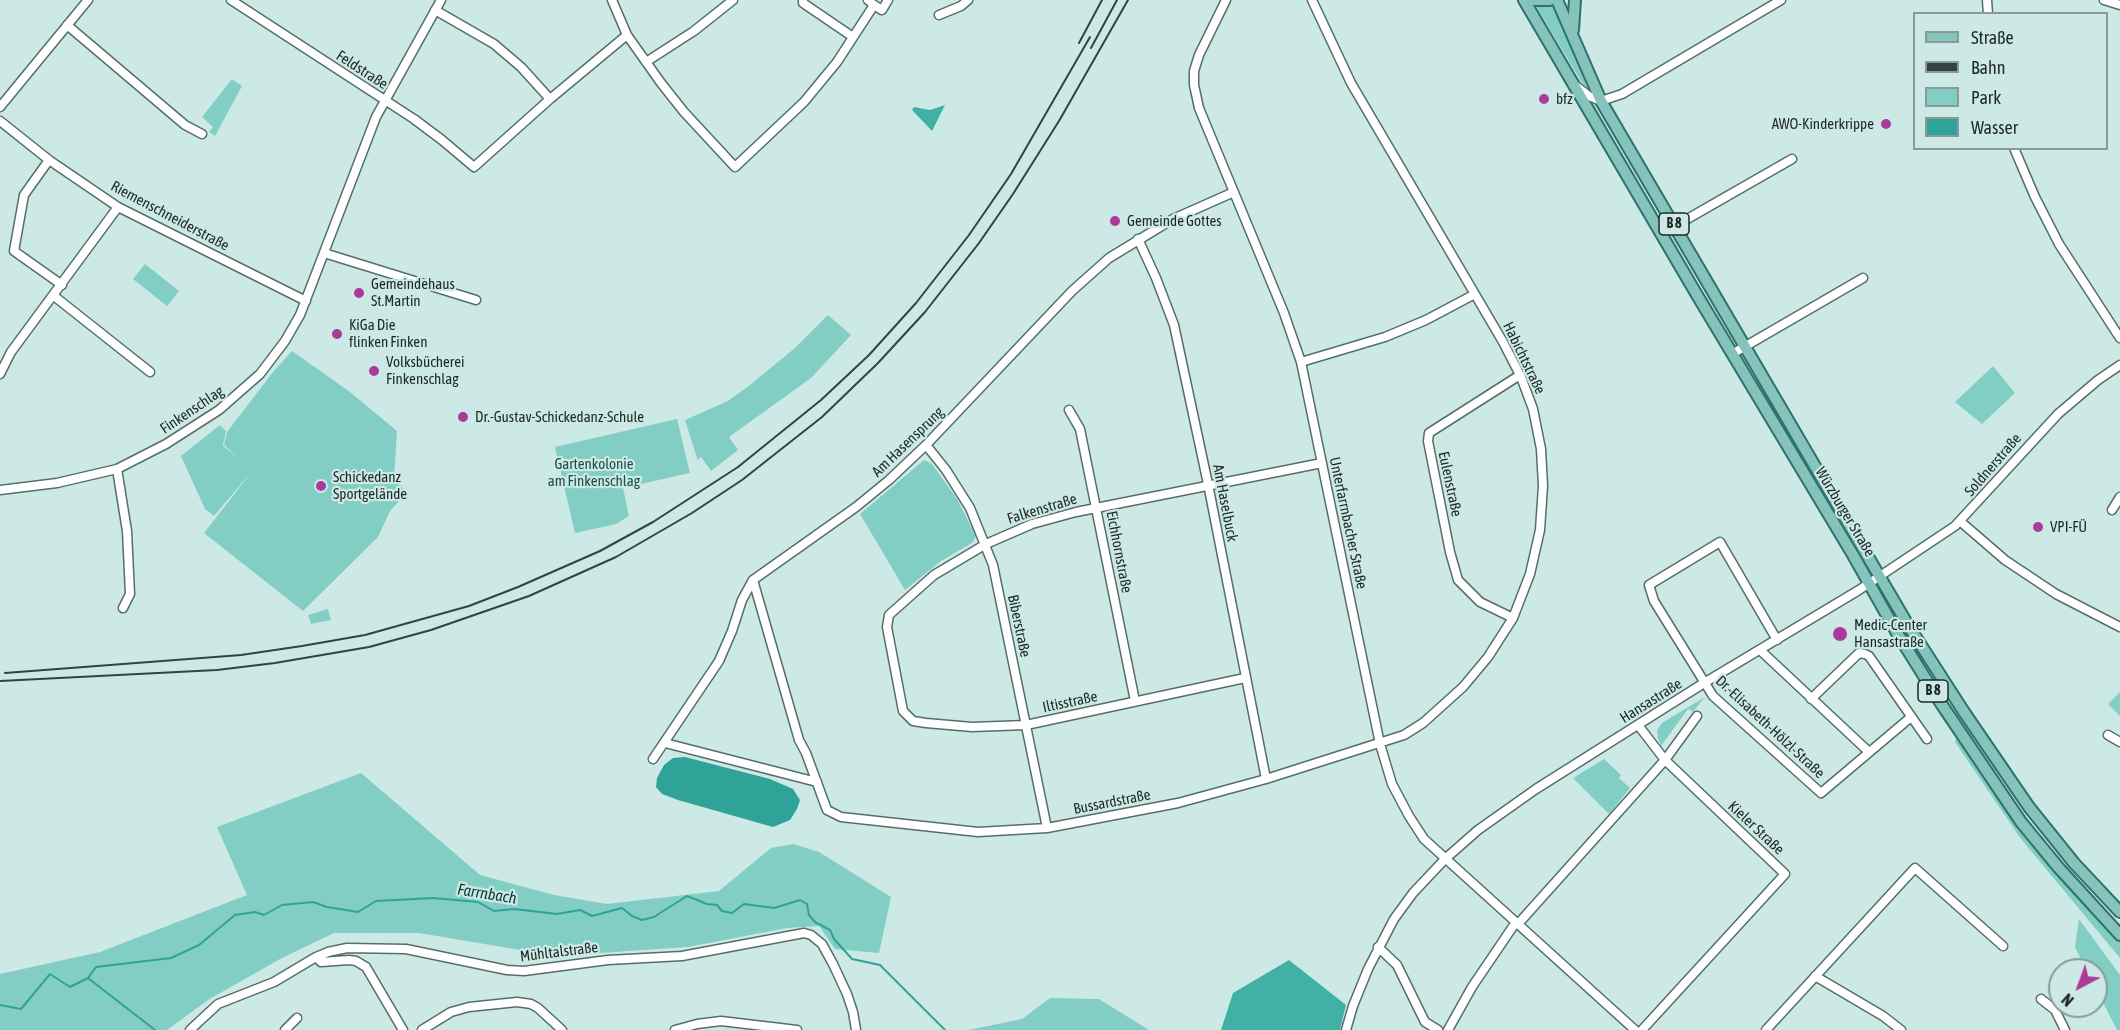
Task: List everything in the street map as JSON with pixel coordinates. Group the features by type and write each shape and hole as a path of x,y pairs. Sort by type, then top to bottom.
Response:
{"main road":[{"name":"Würzburger Straße","path":"1524,0 1936,696 2002,796 2058,867 2120,935"},
{"path":"1533,0 1550,0"},
{"name":"Würzburger Straße","path":"1557,0 1593,88 1880,576 1947,684 2029,807 2074,863 2120,912"},
{"path":"1572,34 1575,0"}],"street":[{"path":"0,107 88,0"},
{"name":"Feldstraße","path":"231,0 442,140 474,167 550,99"},
{"name":"Finkenschlag","path":"0,490 57,483 117,468 166,444 219,411 260,374 285,342 306,301 376,117 441,0"},
{"path":"612,0 627,35 646,62 684,112 735,167 804,102 837,62 871,2 882,10 888,0"},
{"path":"646,62 694,31 734,0"},
{"path":"802,0 803,3 853,37"},
{"path":"939,15 961,6 968,0"},
{"name":"Unterfarrnbacher Straße","path":"1226,0 1199,55 1194,71 1194,85 1199,108 1284,313 1301,362 1380,744 1392,784 1424,839 1635,1030"},
{"name":"Habichtstraße","path":"1312,0 1351,83 1520,375 1533,410 1541,449 1544,486 1540,530 1530,574 1513,618 1488,657 1447,703 1404,735 1380,744"},
{"path":"1601,101 1622,94 1781,0"},
{"path":"2104,0 2120,5"},
{"path":"435,10 494,44 521,67 550,99 627,35"},
{"path":"67,25 185,125 202,134"},
{"name":"Würzburger Straße","path":"1574,84 1588,96 1601,101"},
{"name":"Riemenschneiderstraße","path":"0,121 50,160 118,207 306,301"},
{"path":"2015,150 2059,244 2120,338"},
{"path":"1675,226 1792,159"},
{"path":"50,160 24,195 14,250 62,285"},
{"name":"Am Hasensprung","path":"653,759 719,661 742,600 753,580 890,480 1072,291 1109,258 1173,219 1234,192"},
{"path":"0,374 11,352 118,207"},
{"name":"Am Haselbuck","path":"1138,239 1174,325 1266,779"},
{"path":"324,253 476,300"},
{"path":"1732,354 1863,278"},
{"path":"1301,362 1385,337 1426,320 1475,294"},
{"path":"54,296 150,372"},
{"name":"Soldnerstraße","path":"1880,576 1961,522 2058,414 2098,380 2120,366"},
{"name":"Eulenstraße","path":"1513,618 1479,602 1458,579 1450,552 1428,441 1429,433 1520,375"},
{"name":"Eichhornstraße","path":"1069,410 1080,429 1135,701"},
{"name":"Biberstraße","path":"926,445 946,470 970,508 993,565 1047,828"},
{"name":"Falkenstraße","path":"903,711 886,627 889,615 934,575 986,544 1032,524 1097,508 1322,463"},
{"path":"117,468 127,531 130,594 123,608"},
{"path":"2112,510 2120,497"},
{"path":"1961,522 2013,566 2056,594 2120,627"},
{"path":"1704,683 1654,601 1649,585 1720,542 1777,640"},
{"name":"Hansastraße","path":"1445,859 1503,811 1704,683 1880,576"},
{"path":"753,580 795,729 817,782"},
{"path":"1760,650 1869,752 1911,717"},
{"path":"1811,699 1859,653 1865,654 1927,739"},
{"name":"Iltisstraße","path":"903,711 913,721 926,723 972,727 1026,725 1245,678"},
{"name":"Dr.-Elisabeth-Hölzl-Straße","path":"1704,683 1713,696 1821,793 1869,752"},
{"path":"1448,1030 1472,987 1517,923 1665,760 1697,716"},
{"name":"Kieler Straße","path":"1638,725 1665,760 1785,874 1642,1030"},
{"path":"2108,735 2120,742"},
{"path":"664,743 817,782"},
{"name":"Bussardstraße","path":"817,782 827,810 841,817 978,832 1047,828 1178,803 1380,744"},
{"path":"1346,1030 1353,1006 1378,947 1394,919 1445,859"},
{"path":"1766,1030 1915,868 2003,946"},
{"name":"Mühltalstraße","path":"190,1030 218,1004 274,982 316,957 347,948 381,947 423,952 507,970 540,970 608,960 682,956 804,933 811,935 822,944 833,964 847,994 853,1012 855,1030"},
{"path":"1378,947 1397,965 1425,1022 1438,1030"},
{"path":"316,957 321,962 356,961 366,967 403,1030"},
{"path":"1815,976 1883,1016 1902,1030"},
{"path":"2041,999 2055,1010 2061,1028"},
{"path":"422,1030 452,1012 469,1007 517,1002 531,1004 538,1008 562,1030"},
{"path":"285,1030 297,1018"},
{"path":"675,1030 721,1021 797,1030"}],"green space":[{"path":"1553,5 1588,89 1585,88 1536,6"},
{"path":"232,79 242,86 215,136 209,132 213,127 202,117"},
{"path":"145,264 179,291 167,306 133,279"},
{"path":"828,315 851,335 811,378 729,437 738,450 711,471 701,457 697,460 685,420 728,401 750,385 795,348"},
{"name":"Schickedanz Sportgelände","path":"292,351 350,392 397,431 394,480 407,492 390,511 378,537 303,611 204,533 253,470 214,516 205,509 181,456 220,425 226,431 223,446 237,457 224,445 227,432"},
{"path":"1993,366 2015,393 1982,424 1955,402"},
{"name":"Gartenkolonie am Finkenschlag","path":"677,419 690,473 623,488 629,516 616,524 575,533 555,447"},
{"path":"924,460 932,464 957,499 976,536 972,543 941,561 905,590 860,514"},
{"path":"328,609 331,620 311,624 308,615"},
{"path":"2120,692 2120,716 2108,704"},
{"path":"1705,697 1693,712 1688,709 1661,746 1657,730 1662,723"},
{"path":"1956,738 1994,794 2053,870 2120,942 2120,958 2021,839 1955,742"},
{"path":"1604,759 1621,775 1619,778 1630,788 1609,814 1573,778"},
{"path":"361,773 480,875 554,895 607,904 719,891 771,848 793,844 819,852 891,897 879,953 835,949 819,926 787,928 688,947 556,956 419,933 334,933 280,959 208,1000 167,1030 0,1030 0,974 100,952 247,895 217,827"},
{"path":"2079,919 2108,958 2080,958 2075,947"},
{"path":"2108,959 2120,975 2120,1030 2117,1030 2108,1012"},
{"path":"1050,998 1099,999 1149,1030 968,1030 1022,1019"}],"shaded area":[{"path":"945,105 932,131 912,110 914,107 930,110"},
{"path":"1289,960 1346,1005 1340,1030 1221,1030 1233,993"}],"water":[{"path":"685,757 770,779 793,789 800,800 797,809 790,820 773,827 662,794 656,787 657,778 664,765 673,758"}],"waterway":[{"name":"Farrnbach","path":"0,1005 21,1009 50,974 70,987 88,978 96,967 171,958 199,945 235,915 255,912 264,915 282,905 313,902 327,907 358,912 376,901 433,898 478,902 494,911 514,909 557,914 580,910 592,916 622,908 642,920 654,917 687,896 707,904 717,905 722,911 732,913 744,904 774,908 800,900 807,904 809,915 815,922 830,930 834,939 852,959 880,965 945,1030"},
{"path":"88,978 155,1030"}],"railway":[{"path":"1079,43 1102,0"},
{"path":"1091,48 1117,0"},
{"path":"0,681 217,670 369,647 431,630 529,596 616,557 692,513 742,480 822,417 878,363 925,312 979,243 1013,194 1059,121 1128,0"},
{"path":"5,673 241,655 365,635 469,606 518,587 600,551 653,522 738,467 821,400 869,355 916,303 969,235 1011,174 1090,37"}],"place":[{"name":"bfz","path":"1544,99"},
{"name":"AWO-Kinderkrippe","path":"1886,124"},
{"name":"Gemeinde Gottes","path":"1115,221"},
{"name":"Gemeindehaus St.Martin","path":"359,293"},
{"name":"KiGa Die flinken Finken","path":"337,334"},
{"name":"Volksbücherei Finkenschlag","path":"374,371"},
{"name":"Dr.-Gustav-Schickedanz-Schule","path":"463,417"},
{"name":"Schickedanz Sportgelände","path":"321,486"},
{"name":"VPI-FÜ","path":"2038,527"},
{"name":"Medic-Center Hansastraße","path":"1840,634"}]}
